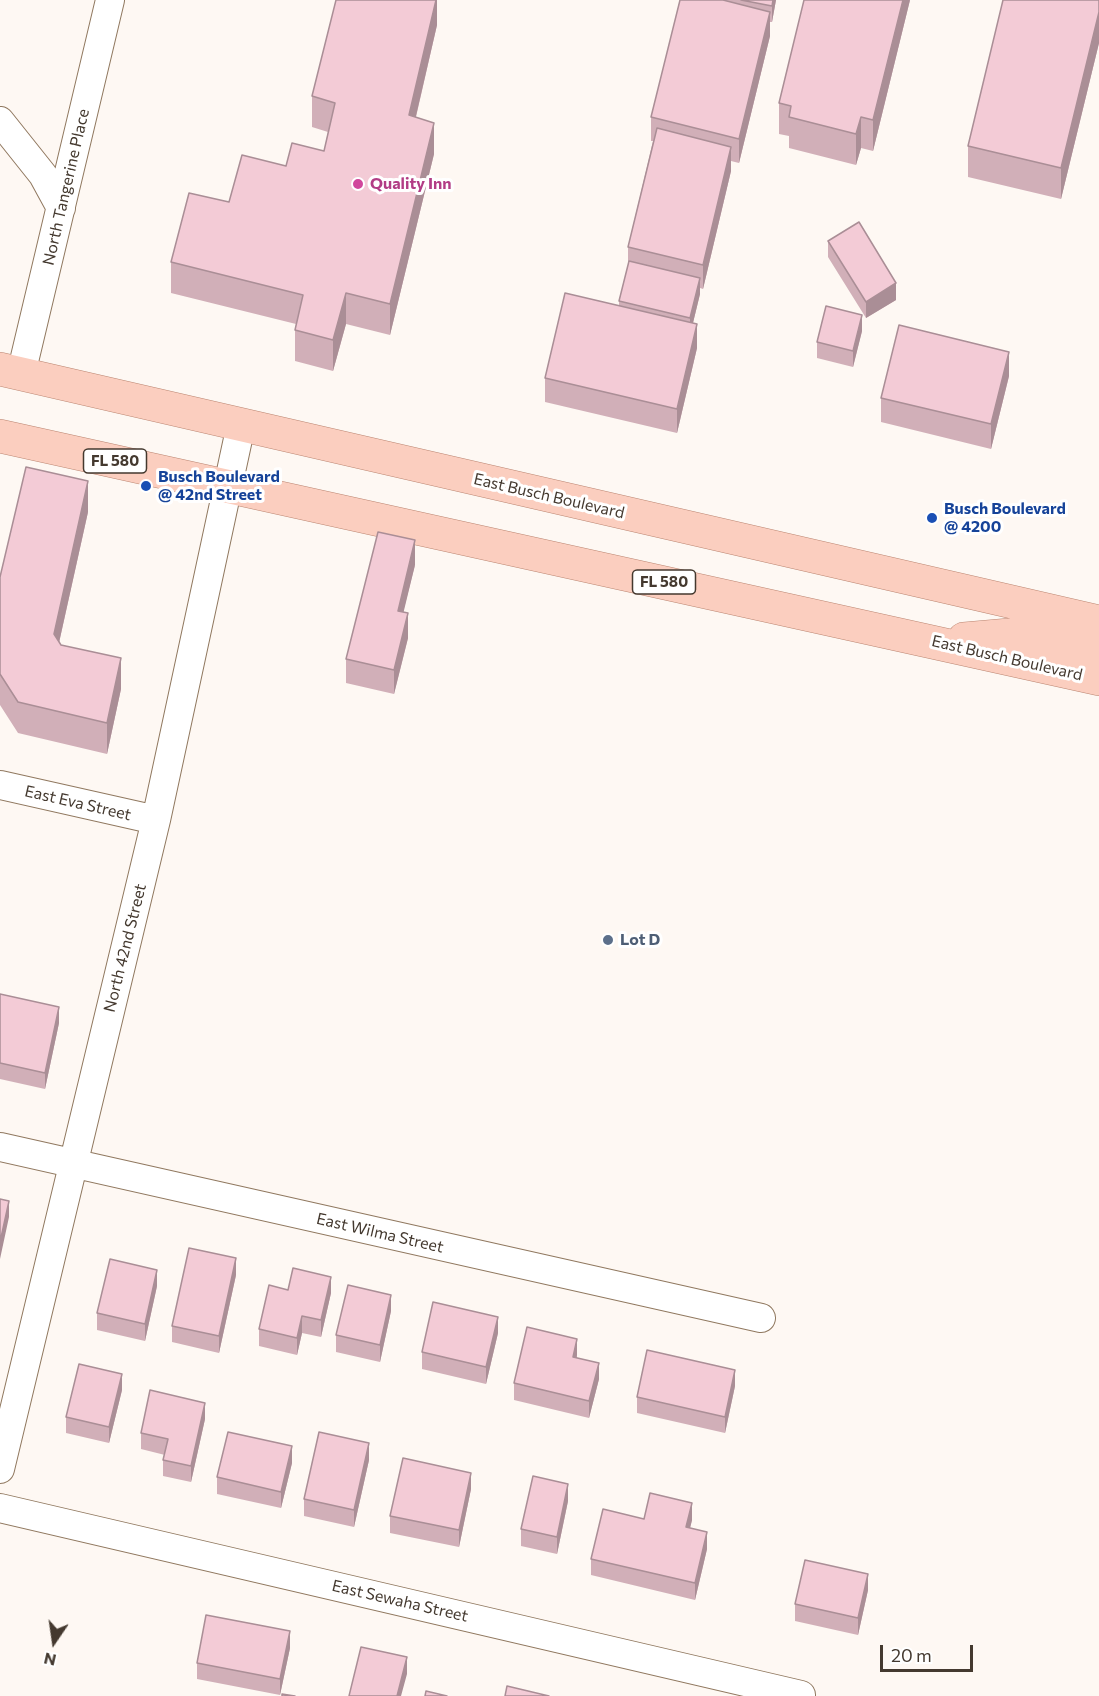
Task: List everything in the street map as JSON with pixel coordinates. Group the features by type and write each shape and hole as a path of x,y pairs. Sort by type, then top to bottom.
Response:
{"main road":[{"name":"East Busch Boulevard","path":"10,371 1099,622"},
{"name":"East Busch Boulevard","path":"0,436 230,485 1099,679"},
{"path":"929,641 1021,634 1099,651"}],"street":[{"name":"North Tangerine Place","path":"10,371 61,208 110,0"},
{"path":"0,121 43,175 61,208"},
{"name":"North 42nd Street","path":"0,1469 156,820 242,424"},
{"name":"East Eva Street","path":"0,785 156,820"},
{"name":"East Wilma Street","path":"0,1147 761,1318"},
{"name":"East Sewaha Street","path":"0,1508 801,1695"}],"building":[{"name":"Quality Inn","path":"336,0 436,0 409,115 434,123 390,304 346,293 333,340 295,330 303,295 171,262 189,193 229,202 242,155 286,166 292,143 324,151 335,103 312,96"},
{"path":"680,0 723,0 770,12 739,139 651,117"},
{"path":"741,0 773,0 772,6"},
{"path":"804,0 903,0 873,120 861,117 856,134 789,117 791,106 779,103"},
{"path":"1003,0 1099,0 1099,12 1061,168 968,146"},
{"path":"657,128 731,147 703,265 628,247"},
{"path":"859,222 896,283 866,302 828,241"},
{"path":"629,261 700,278 690,318 619,301"},
{"path":"565,293 697,324 677,409 545,378"},
{"path":"826,306 862,315 853,351 817,342"},
{"path":"899,325 1009,352 991,424 881,398"},
{"path":"26,467 88,481 54,634 61,645 121,658 107,723 18,702 0,674 0,577"},
{"path":"378,532 415,540 398,611 408,613 394,670 346,659"},
{"path":"0,994 59,1007 45,1073 0,1063"},
{"path":"0,1199 9,1201 0,1242"},
{"path":"189,1248 236,1258 219,1336 172,1326"},
{"path":"110,1259 157,1270 145,1324 97,1313"},
{"path":"293,1268 331,1277 321,1320 302,1316 297,1338 259,1329 269,1285 288,1290"},
{"path":"348,1285 391,1295 380,1345 336,1335"},
{"path":"433,1302 498,1317 486,1367 422,1352"},
{"path":"527,1327 577,1339 573,1357 599,1363 589,1401 514,1383"},
{"path":"647,1350 735,1370 725,1417 637,1397"},
{"path":"79,1364 122,1374 109,1427 66,1417"},
{"path":"150,1390 205,1403 191,1466 163,1460 168,1439 141,1433"},
{"path":"228,1432 292,1446 281,1492 217,1477"},
{"path":"319,1432 369,1443 354,1510 304,1499"},
{"path":"403,1458 471,1473 459,1530 390,1516"},
{"path":"533,1476 568,1484 557,1537 521,1529"},
{"path":"650,1493 692,1503 686,1527 707,1532 695,1583 591,1559 603,1509 644,1519"},
{"path":"805,1560 868,1574 858,1618 795,1604"},
{"path":"206,1615 290,1631 280,1679 197,1663"},
{"path":"361,1647 407,1657 397,1696 349,1696"},
{"path":"507,1686 549,1696 505,1696"},
{"path":"426,1691 447,1696 425,1696"}],"place":[{"name":"Quality Inn","path":"358,184"},
{"name":"Busch Boulevard @ 42nd Street","path":"146,486"},
{"name":"Busch Boulevard @ 4200","path":"932,518"},
{"name":"Lot D","path":"608,940"}]}
